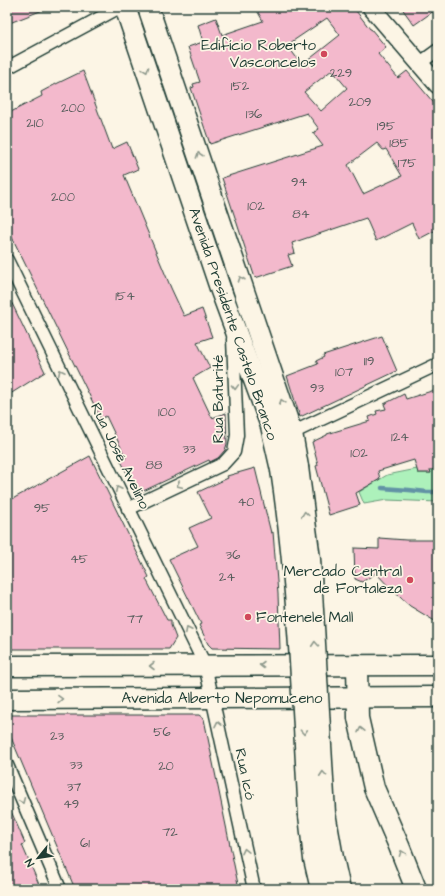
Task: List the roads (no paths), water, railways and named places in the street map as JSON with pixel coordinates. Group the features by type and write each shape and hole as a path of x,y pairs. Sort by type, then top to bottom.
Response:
{"main road":[{"name":"Avenida Presidente Castelo Branco","path":"125,7 221,291 271,426 289,468"},
{"name":"Avenida Presidente Castelo Branco","path":"148,7 292,433 289,468 289,525 317,814 314,859 321,889"},
{"path":"356,665 358,718 374,788 416,889"},
{"path":"7,666 438,665"},
{"name":"Avenida Alberto Nepomuceno","path":"7,699 438,697"},
{"name":"Avenida Presidente Castelo Branco","path":"317,814 333,858 340,889"}],"street":[{"path":"7,68 120,7"},
{"path":"371,7 438,84"},
{"path":"420,62 438,50"},
{"name":"Rua José Avelino","path":"7,260 205,665"},
{"name":"Rua Baturité","path":"128,509 223,464 234,452 237,435 233,320"},
{"path":"292,433 438,364"},
{"name":"Rua Icó","path":"205,665 254,889"},
{"path":"7,766 60,889"}],"waterway":[{"path":"382,488 438,492"}],"place":[{"name":"Edifício Roberto Vasconcelos","path":"324,54"},
{"name":"Mercado Central de Fortaleza","path":"410,580"},
{"name":"Fontenele Mall","path":"248,617"}]}
